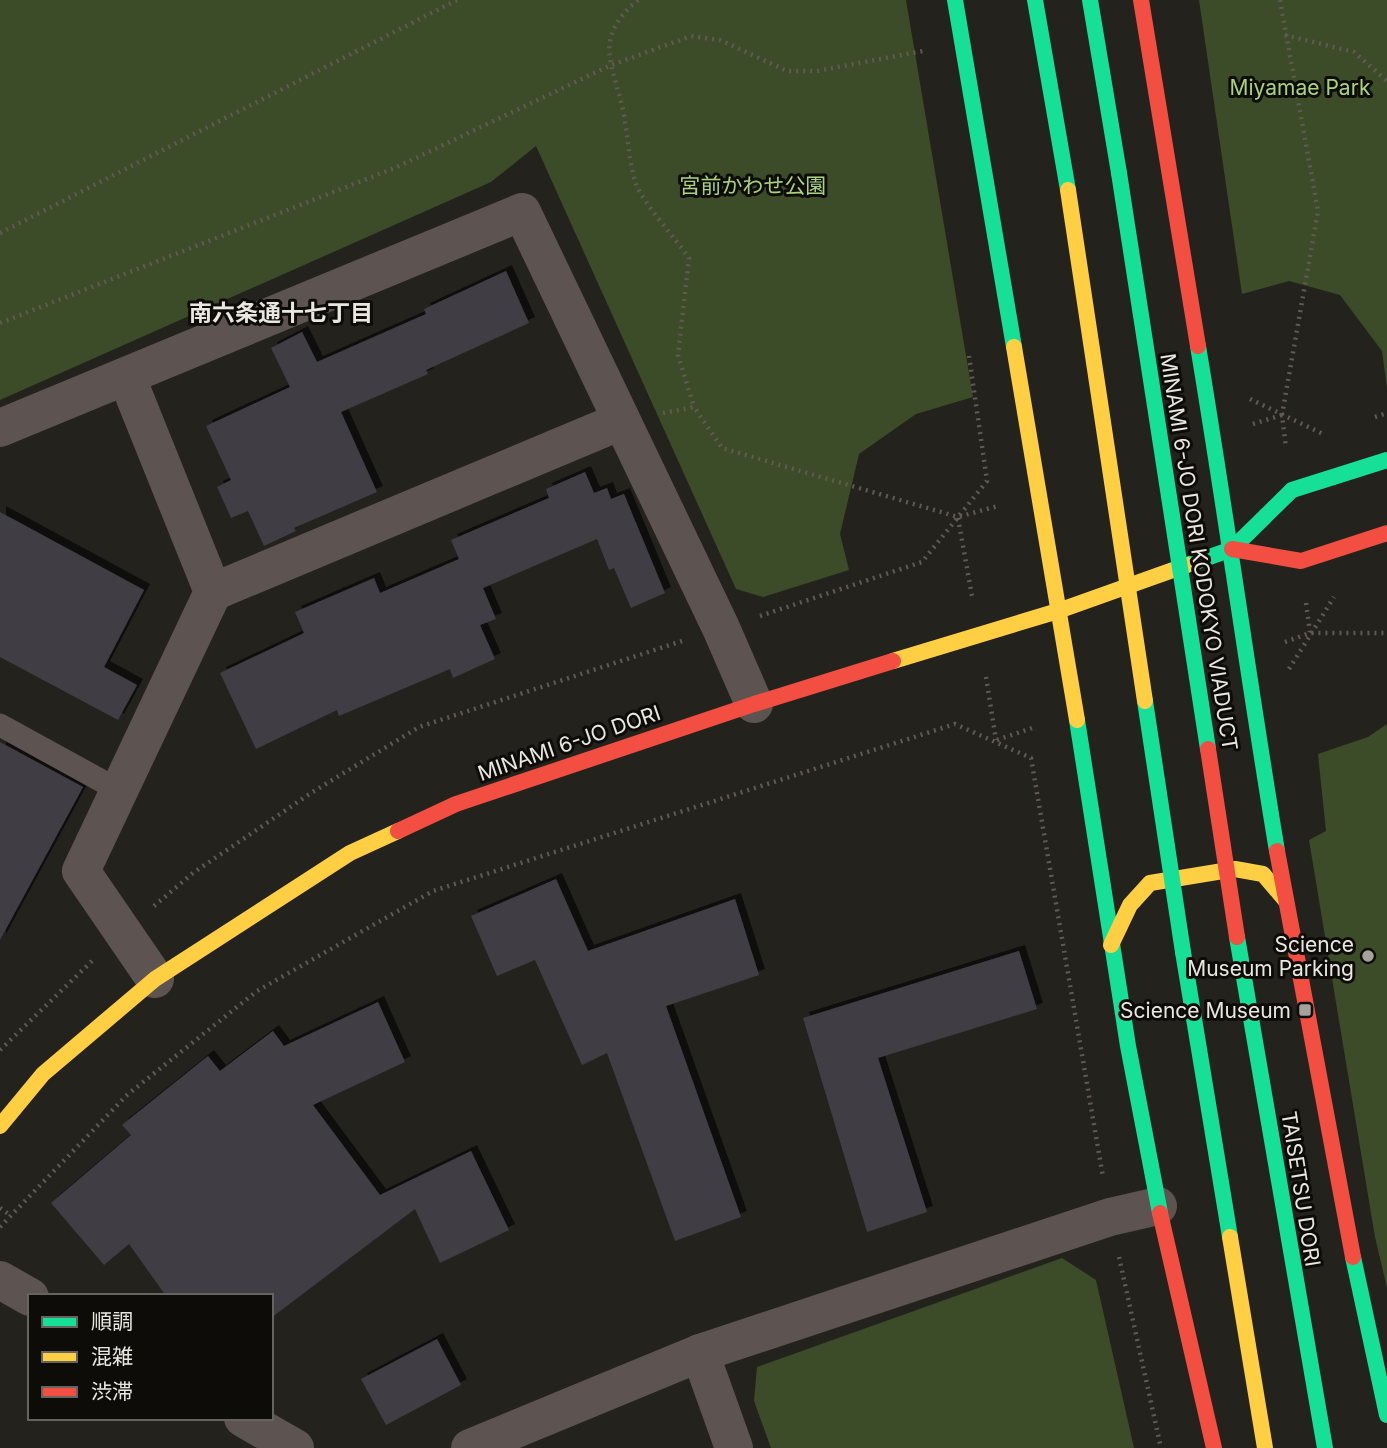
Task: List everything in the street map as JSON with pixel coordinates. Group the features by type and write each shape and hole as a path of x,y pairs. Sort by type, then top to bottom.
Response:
{"main road":[{"path":"955,0 1058,611 1111,945 1158,1206 1214,1448"},
{"path":"1035,0 1068,190 1183,952 1265,1448"},
{"name":"MINAMI 6-JO DORI KODOKYO VIADUCT","path":"1090,0 1237,937"},
{"path":"1141,0 1232,549 1244,655 1286,901 1355,1269 1387,1415"},
{"name":"MINAMI 6-JO DORI","path":"0,1126 43,1074 155,978 350,853 444,809 754,704 1058,611 1232,549 1292,490 1387,460"},
{"name":"MINAMI 6-JO DORI","path":"1232,549 1301,561 1387,533"},
{"path":"1111,945 1130,905 1150,883 1235,869 1263,874 1286,901"},
{"name":"TAISETSU DORI","path":"1237,937 1325,1448"}],"street":[{"path":"0,428 127,378 522,212 721,628 754,704"},
{"path":"127,378 214,592"},
{"path":"155,978 81,871 214,592 621,421"},
{"path":"470,1448 700,1353 1110,1217 1158,1206"},
{"path":"0,1280 28,1296"},
{"path":"700,1353 734,1448"},
{"path":"246,1420 295,1448"}],"lane":[{"path":"0,725 120,791"}],"path":[{"path":"0,233 457,0"},
{"path":"638,0 619,16 610,41 609,65 621,101 637,185 689,258 678,355 694,407 722,448 958,517"},
{"path":"1280,0 1318,211 1282,415"},
{"path":"1285,35 1354,52 1387,81"},
{"path":"0,323 397,167 609,65 691,36 720,40 787,71 817,71 927,50"},
{"path":"1243,395 1321,435"},
{"path":"621,421 694,407"},
{"path":"0,1050 124,931 193,873 311,793 419,727 922,562 987,481"},
{"path":"1283,679 1331,598"},
{"path":"1310,633 1387,633"},
{"path":"0,1227 127,1096 257,991 433,891 955,724 1031,758 1110,1217 1161,1448"},
{"path":"0,1208 10,1215"}],"green space":[{"name":"宮前かわせ公園","path":"0,0 906,0 973,397 916,414 859,454 840,534 849,570 763,597 736,589 536,146 491,182 0,400"},
{"name":"Miyamae Park","path":"1199,0 1387,0 1387,388 1382,351 1340,295 1289,281 1242,294"},
{"path":"1387,724 1387,1288 1375,1237 1309,840 1326,831 1318,754 1368,737"},
{"path":"1062,1258 1096,1280 1134,1448 771,1448 754,1401 757,1367"}],"building":[{"path":"506,271 529,323 426,370 428,374 341,412 377,492 294,528 296,531 264,546 248,511 231,518 217,487 231,480 206,426 290,387 271,348 302,332 317,362 426,314 424,309"},
{"path":"585,472 594,493 607,488 611,499 624,494 665,593 631,608 614,568 609,570 597,539 483,588 496,619 480,625 495,659 453,678 450,669 339,716 337,710 256,749 220,673 304,633 295,612 374,578 380,593 459,559 451,540 549,498 546,489"},
{"path":"0,512 144,590 104,667 137,685 118,720 0,657"},
{"path":"0,742 83,787 0,940"},
{"path":"556,879 588,951 735,899 759,975 666,1006 741,1217 675,1241 607,1053 582,1065 535,960 497,976 471,916"},
{"path":"1019,951 1037,1009 878,1058 927,1212 867,1232 803,1018"},
{"path":"378,1002 405,1062 313,1105 380,1195 471,1151 509,1230 440,1263 415,1209 273,1316 273,1294 165,1294 129,1244 104,1265 51,1203 131,1135 122,1125 208,1056 220,1071 273,1031 284,1046"},
{"path":"437,1339 461,1385 386,1425 361,1379"}],"traffic: fast":[{"path":"955,0 1014,347"},
{"path":"1035,0 1068,190"},
{"path":"1090,0 1119,173"},
{"path":"1119,173 1208,749"},
{"path":"1198,346 1277,851"},
{"path":"1187,565 1232,549 1292,490 1387,460"},
{"path":"1145,701 1183,952"},
{"path":"1077,720 1128,1046 1160,1213"},
{"path":"1237,937 1325,1448"},
{"path":"1183,952 1230,1237"},
{"path":"1353,1257 1387,1415"}],"traffic: slow":[{"path":"1068,190 1145,701"},
{"path":"1014,347 1077,720"},
{"path":"893,661 1058,611 1187,565"},
{"path":"0,1126 43,1074 155,979 350,853 398,831"},
{"path":"1111,945 1130,905 1150,883 1235,869 1263,874 1286,901"},
{"path":"1230,1237 1265,1448"}],"traffic: jam":[{"path":"1141,0 1198,346"},
{"path":"1232,549 1301,561 1387,533"},
{"path":"398,831 456,804 754,704 893,661"},
{"path":"1208,749 1237,937"},
{"path":"1277,851 1353,1257"},
{"path":"1160,1213 1214,1448"}],"place":[{"name":"Science Museum Parking","path":"1368,956"},
{"name":"Science Museum","path":"1305,1010"}],"district":[{"name":"南六条通十七丁目","path":"281,313"}]}
